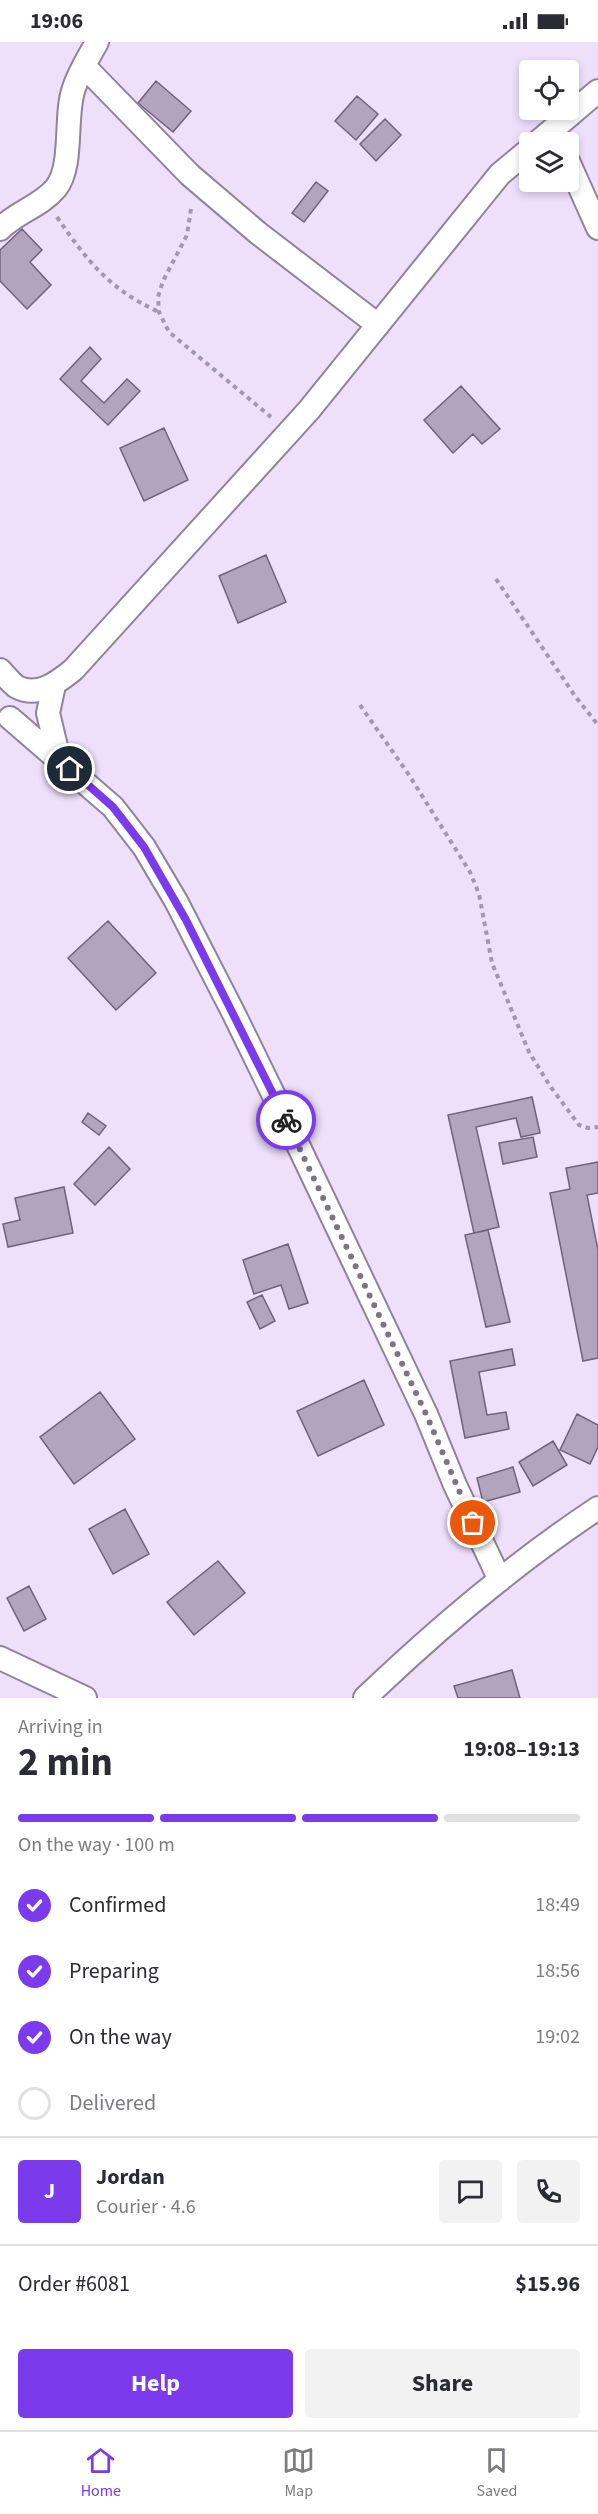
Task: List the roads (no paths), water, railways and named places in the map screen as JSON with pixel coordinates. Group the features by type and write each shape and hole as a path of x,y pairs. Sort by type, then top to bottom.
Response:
{"street":[{"path":"0,229 7,222 45,200 58,186 66,160 73,89 97,42"},
{"path":"84,66 189,175 258,233 378,325"},
{"path":"556,132 598,92"},
{"path":"0,670 16,687 32,691 54,685 73,670 290,431 500,174 519,158"},
{"path":"579,186 598,228"},
{"path":"54,685 48,713 59,759"},
{"path":"32,691 5,724 59,759 113,807 144,847 176,901 305,1160 426,1414 455,1485 500,1580"},
{"path":"365,1698 500,1580 548,1541 598,1508"},
{"path":"0,1658 85,1698"}]}
